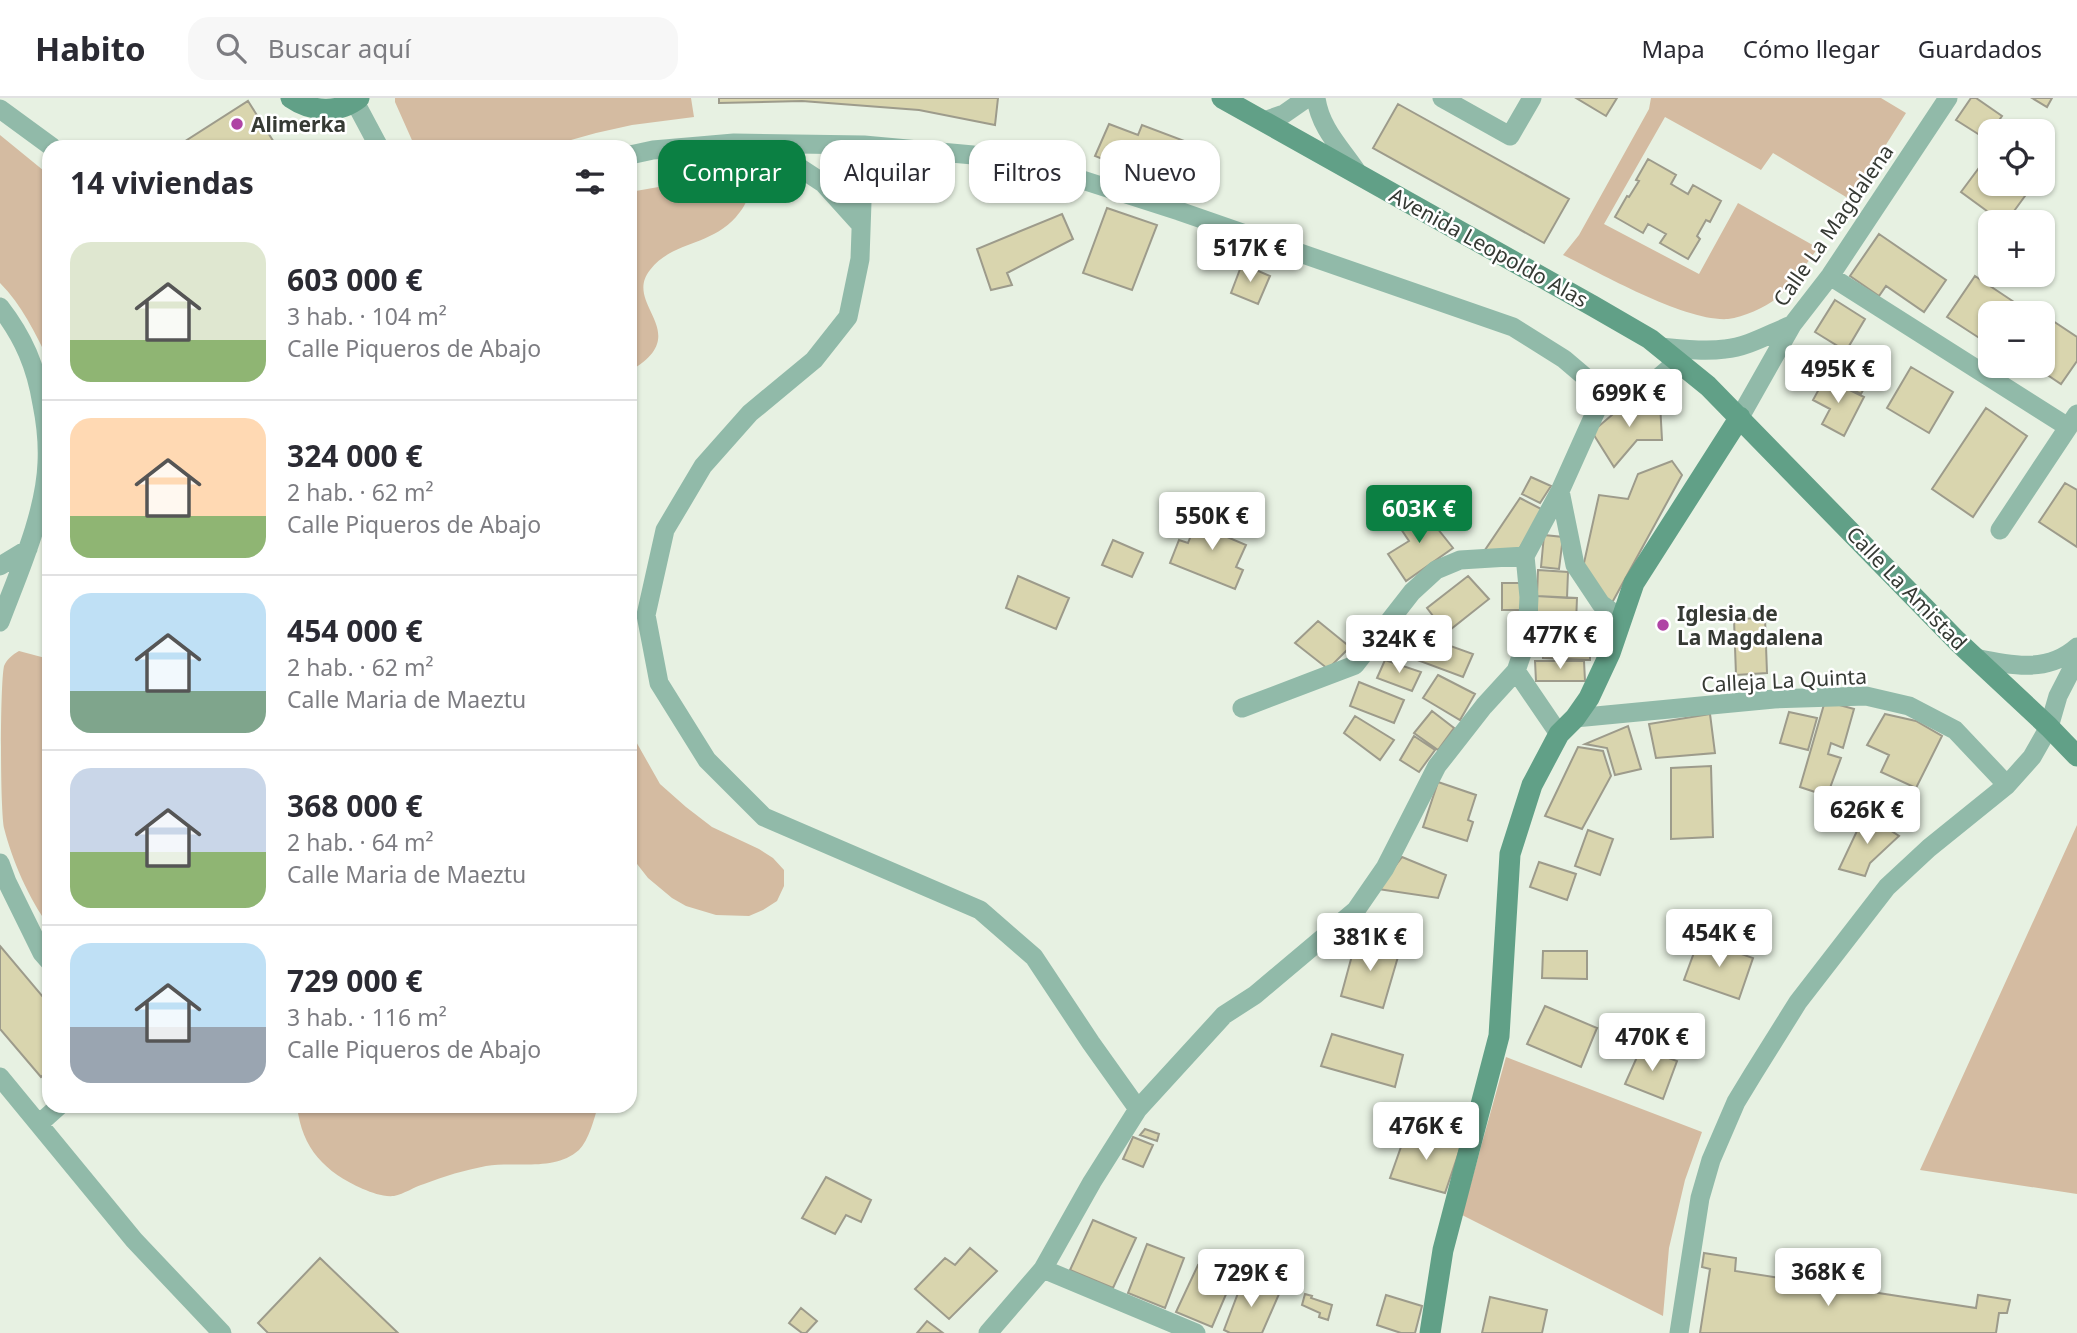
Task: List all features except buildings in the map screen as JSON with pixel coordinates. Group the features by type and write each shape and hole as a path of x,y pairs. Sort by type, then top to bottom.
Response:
{"main road":[{"path":"291,98 319,109 338,108 357,100"},
{"name":"Avenida Leopoldo Alas","path":"1223,98 1276,117 1357,172 1660,347 1740,417"},
{"path":"1430,1333 1443,1250 1499,1036 1510,854 1532,785 1559,734 1589,698 1610,653 1634,583 1740,417"},
{"name":"Calle La Amistad","path":"1740,417 2077,757"}],"street":[{"path":"1276,117 1307,98"},
{"path":"1317,98 1320,118 1328,133 1357,172"},
{"path":"1442,98 1510,136 1532,98"},
{"name":"Calle La Magdalena","path":"1740,417 1792,325 1830,276 1948,98"},
{"path":"357,100 376,140"},
{"path":"0,109 42,140"},
{"path":"637,153 658,150"},
{"path":"955,153 1070,176 1513,327 1564,359 1604,393 1651,384 1678,361"},
{"path":"806,172 823,183 860,224"},
{"path":"861,203 860,259 848,317 814,360 750,413 703,466 665,530 646,615 659,683 707,760 764,817 980,911 1034,957 1138,1109"},
{"path":"1830,276 2072,421 2000,530"},
{"path":"0,307 30,355 42,402"},
{"path":"1660,347 1690,350 1727,349 1792,325"},
{"path":"988,1333 1043,1269 1092,1182 1138,1109 1224,1015 1255,995 1356,910 1385,868 1437,766 1484,706 1516,671 1527,639 1530,597 1525,556 1560,491 1604,393"},
{"path":"1560,491 1575,565 1601,604 1622,619"},
{"path":"0,622 28,549 42,498"},
{"path":"0,566 28,549"},
{"path":"1242,708 1355,665 1412,593 1436,570 1460,560 1525,556"},
{"path":"1976,658 2007,666 2037,666 2067,656 2077,647"},
{"path":"1679,1333 1700,1198 1716,1148 1736,1102 1798,1002 1887,887 1929,848 2007,785 2032,757 2049,727 2058,695 2077,659"},
{"path":"1516,671 1559,734"},
{"name":"Calleja La Quinta","path":"1575,718 1774,699 1866,695 1909,706 1955,730 2007,785"},
{"path":"0,863 6,882 42,953"},
{"path":"0,1077 134,1240 222,1333"},
{"path":"40,1123 51,1113"},
{"path":"1043,1269 1196,1333"}],"shaded area":[{"path":"395,98 691,98 694,117 632,125 571,140 412,140"},
{"path":"1651,98 1881,98 1906,113 1851,200 1773,153 1761,170 1665,117 1604,224 1699,274 1738,203 1818,248 1794,281 1777,298 1754,312 1741,316 1728,319 1710,318 1668,305 1563,255 1579,235 1649,109"},
{"path":"0,135 42,169 42,347 21,310 0,283"},
{"path":"658,187 658,203 745,203 725,227 669,254 650,270 644,283 644,295 658,332 657,344 649,357 637,366 637,191"},
{"path":"19,651 42,657 42,915 22,879 4,828 1,720 4,666 10,657"},
{"path":"637,743 660,784 712,827 773,858 784,870 784,886 777,901 749,916 716,915 686,906 648,878 637,864"},
{"path":"2077,825 2077,1194 1920,1170"},
{"path":"1506,1057 1702,1132 1685,1180 1669,1248 1663,1316 1462,1215"},
{"path":"298,1113 596,1113 586,1141 569,1157 546,1163 478,1168 420,1185 394,1196 363,1189 337,1175 310,1147"}],"place":[{"name":"Alimerka","path":"237,124"},
{"name":"Iglesia de La Magdalena","path":"1663,625"}]}
